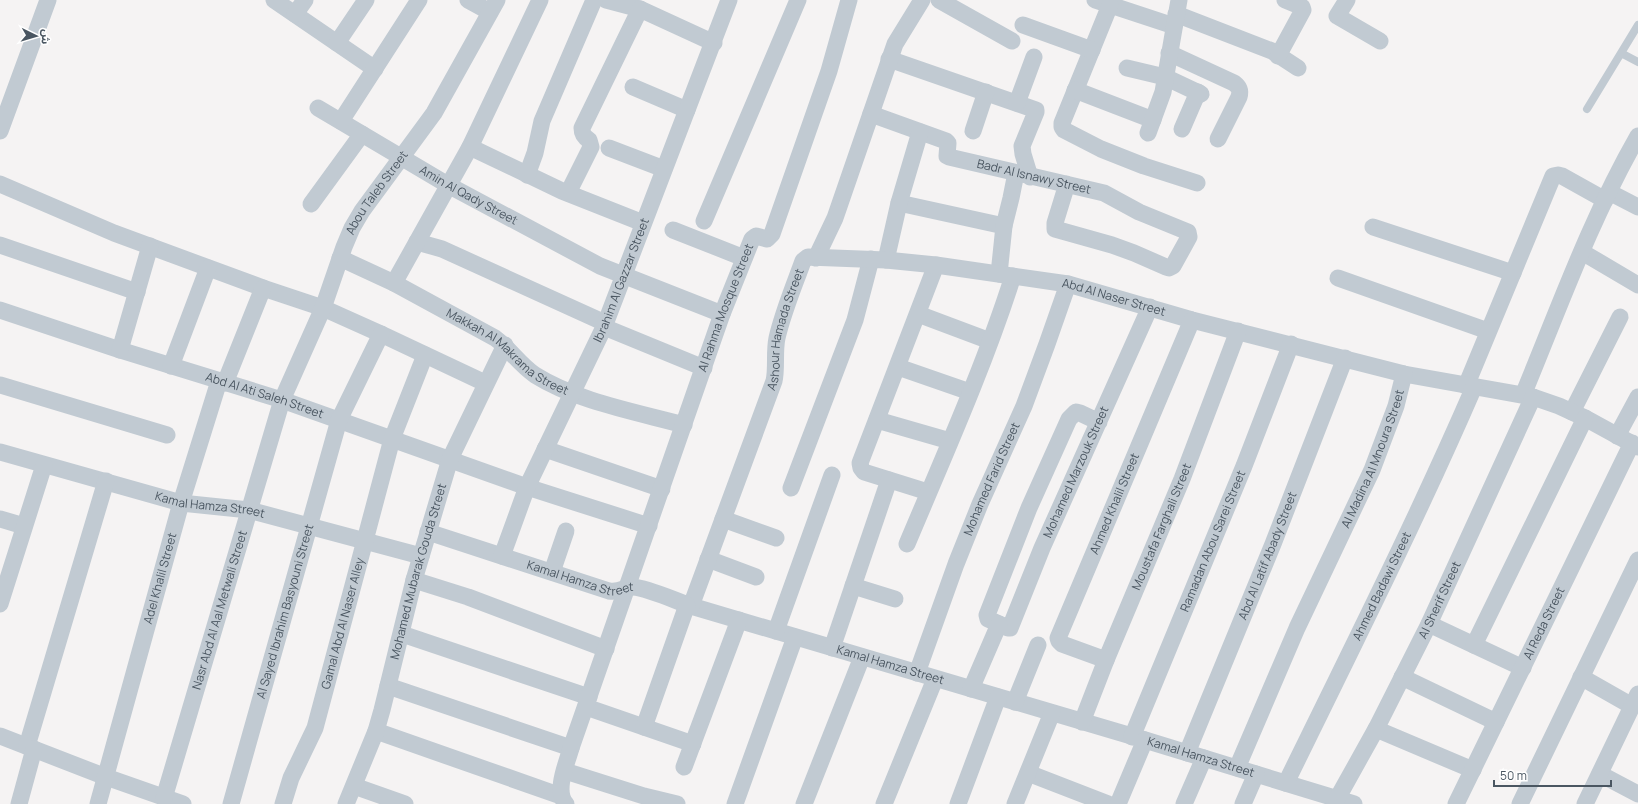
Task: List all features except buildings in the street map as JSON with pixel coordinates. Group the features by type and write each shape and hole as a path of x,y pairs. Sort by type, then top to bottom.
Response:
{"street":[{"path":"0,131 48,0"},
{"path":"274,0 375,69"},
{"path":"295,14 305,0"},
{"path":"337,43 366,0"},
{"path":"340,121 420,0"},
{"path":"468,0 494,6"},
{"path":"394,283 470,147 540,0"},
{"path":"527,175 535,154 542,121 594,0"},
{"path":"606,0 640,9 714,42"},
{"name":"Ibrahim Al Gazzar Street","path":"502,556 527,487 604,325 729,0"},
{"path":"704,221 798,0"},
{"name":"Al Rahma Mosque Street","path":"564,800 560,788 571,748 722,314 754,237 767,239 772,234 829,72 849,0"},
{"name":"Ashour Hamada Street","path":"644,727 774,381 776,374 775,352 784,314 803,261 806,258 816,258 835,218 889,59 895,44 922,0"},
{"path":"939,0 966,7 1012,41"},
{"path":"1278,56 1303,9 1302,7 1285,0"},
{"path":"1347,0 1337,16 1380,41"},
{"path":"1196,183 1144,166 1101,149 1064,130 1062,127 1062,123 1092,50 1103,3 1176,13 1263,47 1298,68"},
{"name":"Abou Taleb Street","path":"282,400 323,308 352,228 362,211 434,114 494,6"},
{"path":"568,193 591,147 589,140 584,137 582,133 582,128 640,9"},
{"path":"1075,90 1151,127 1161,99 1176,13"},
{"path":"1023,25 1092,50"},
{"path":"1169,53 1234,83 1239,87 1239,97 1218,139"},
{"path":"1017,103 1034,57"},
{"path":"889,59 1035,109 1036,111 1022,146 1023,175 1011,198 1004,226 1006,275 990,342 907,544"},
{"path":"1127,68 1165,77 1200,93 1182,129"},
{"path":"633,87 687,110"},
{"path":"973,131 986,92"},
{"name":"Amin Al Qady Street","path":"318,108 448,185 600,266 722,314"},
{"name":"Badr Al Isnawy Street","path":"871,114 946,141 948,143 946,156 949,158 1067,184 1109,195 1139,212 1188,232 1189,237 1173,266 1169,268 1112,245 1055,229 1055,223 1067,184"},
{"path":"791,488 879,259 899,203 920,132"},
{"path":"311,204 362,134"},
{"name":"Al Sherif Street","path":"1337,799 1376,729 1429,624 1528,396 1582,252 1607,196 1638,136"},
{"path":"470,147 527,175 643,223"},
{"path":"609,148 664,169"},
{"name":"Ahmed Badawi Street","path":"1286,783 1443,458 1470,386 1488,331 1553,176 1562,176 1607,196"},
{"path":"0,184 114,233 263,288 323,308 485,383"},
{"path":"1607,196 1638,207"},
{"path":"899,203 1004,226"},
{"path":"1373,227 1513,273"},
{"path":"673,230 744,258"},
{"path":"417,242 442,249 604,325 704,368"},
{"path":"0,245 137,292"},
{"path":"120,350 150,246"},
{"path":"1582,252 1638,285"},
{"name":"Makkah Al Makrama Street","path":"340,258 394,283 495,338 505,345 518,362 527,369 571,394 684,425"},
{"name":"Abd Al Naser Street","path":"816,258 879,259 936,265 1068,284 1192,320 1404,374"},
{"path":"928,492 864,472 860,466 860,460 898,367 936,265"},
{"path":"171,366 208,268"},
{"path":"1338,278 1488,331"},
{"name":"Mohamed Farid Street","path":"917,673 956,564 980,504 1024,406 1048,344 1068,284"},
{"name":"Adel Khalil Street","path":"98,804 181,503 222,382 263,288"},
{"name":"Mohamed Marzouk Street","path":"999,624 1008,628 1010,627 1042,548 1150,307"},
{"name":"Abd Al Ati Saleh Street","path":"0,310 120,350 282,400 527,487 649,526"},
{"path":"918,314 990,342"},
{"path":"1474,645 1578,415 1620,317"},
{"name":"Ahmed Khalil Street","path":"1106,660 1062,644 1058,638 1192,320"},
{"name":"Moustafa Farghali Street","path":"1082,722 1106,660 1182,479 1238,331"},
{"name":"Al Sayed Ibrahim Basyouni Street","path":"231,804 339,420 381,334"},
{"name":"Ramadan Abou Sarei Street","path":"1118,804 1139,738 1291,344"},
{"name":"Mohamed Mubarak Gouda Street","path":"346,804 376,731 402,634 414,580 450,459 485,383 505,345"},
{"name":"Gamal Abd Al Naser Alley","path":"283,804 291,778 315,728 392,439 426,355"},
{"name":"Abd Al Latif Abady Street","path":"1187,753 1273,544 1345,358"},
{"path":"898,367 970,392"},
{"name":"Al Madina Al Mnoura Street","path":"1237,768 1298,628 1372,470 1393,413 1404,374 1528,396 1578,415 1629,442"},
{"path":"0,385 167,435"},
{"name":"Al Reda Street","path":"1456,804 1629,442 1638,397"},
{"name":"Nasr Abd Al Aal Metwali Street","path":"176,802 249,510 282,400"},
{"path":"972,689 999,624 988,619 987,615 1029,508 1069,419 1076,412 1099,422"},
{"path":"877,420 950,441"},
{"path":"545,449 662,489"},
{"name":"Kamal Hamza Street","path":"0,452 181,503 249,510 421,556"},
{"path":"0,604 44,465"},
{"path":"776,631 832,475"},
{"path":"832,648 889,480"},
{"path":"19,804 30,747 106,481"},
{"path":"0,519 24,526"},
{"path":"723,519 776,538"},
{"path":"552,572 566,531"},
{"name":"Kamal Hamza Street","path":"428,532 609,591 619,592 628,587 638,588 689,605 935,679 1139,738 1286,783 1308,797 1337,799 1354,804"},
{"path":"708,559 756,577"},
{"path":"1520,804 1638,560"},
{"path":"414,580 468,597 606,648"},
{"path":"853,586 895,599"},
{"path":"684,767 739,620"},
{"path":"1429,624 1522,668"},
{"path":"402,634 587,702 644,727 693,744"},
{"path":"735,804 795,637"},
{"path":"1015,702 1038,644"},
{"path":"804,804 862,657"},
{"path":"1402,677 1496,722"},
{"path":"1581,677 1634,710 1585,804"},
{"path":"884,804 935,679"},
{"path":"388,686 571,748"},
{"path":"958,804 998,697"},
{"path":"1015,804 1052,713"},
{"path":"1376,729 1473,770"},
{"path":"376,731 564,800"},
{"path":"0,736 176,802"},
{"path":"1184,804 1204,758"},
{"path":"565,771 643,800 677,804"},
{"path":"1028,773 1108,804"},
{"path":"1243,804 1256,774"},
{"path":"1600,774 1638,794"},
{"path":"354,786 405,804"}],"lane":[{"path":"1587,109 1638,25"},
{"path":"1621,53 1638,62"}]}
